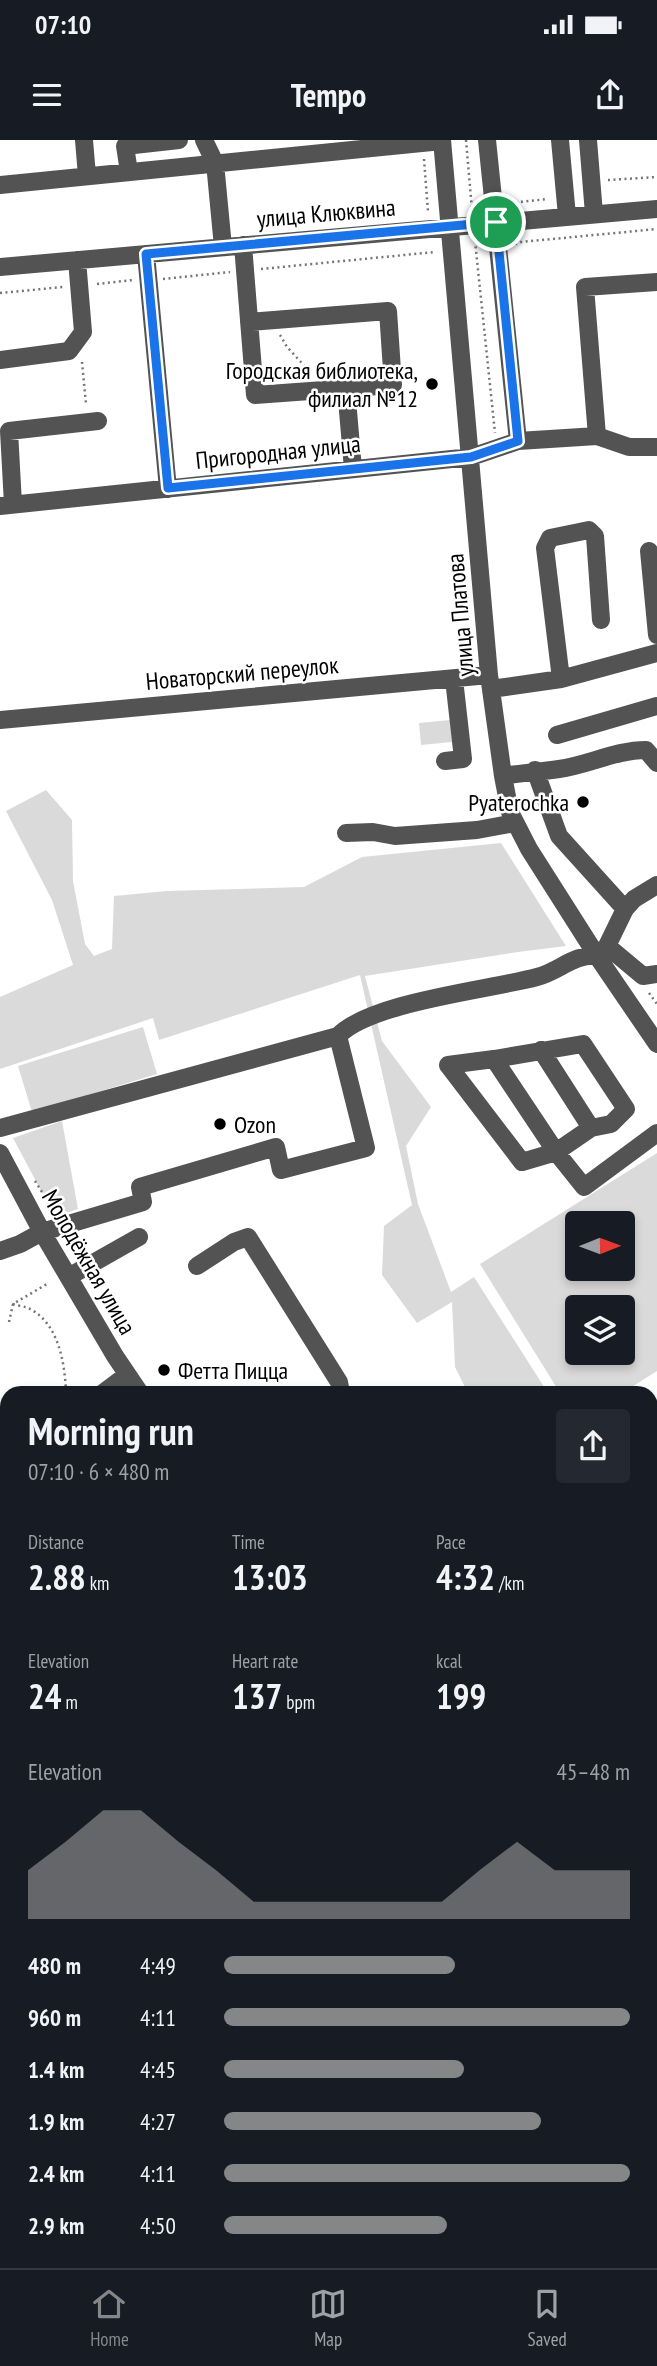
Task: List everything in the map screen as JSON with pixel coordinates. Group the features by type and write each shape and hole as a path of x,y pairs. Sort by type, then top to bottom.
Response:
{"street":[{"path":"84,140 87,176"},
{"path":"129,172 125,146 179,140"},
{"path":"204,140 215,163 223,247"},
{"path":"0,185 215,163 294,148 442,140"},
{"name":"улица Платова","path":"442,140 490,682 510,812 602,951 657,1044"},
{"path":"487,140 507,215 518,441"},
{"path":"560,140 567,216"},
{"path":"588,140 594,214"},
{"name":"улица Клюквина","path":"0,267 474,224 507,215 594,214 657,218"},
{"path":"243,245 249,322 255,395 393,385 388,311 249,322"},
{"path":"146,254 168,488"},
{"path":"0,360 69,351 83,332 77,260"},
{"path":"657,282 585,287 597,436 629,447 657,447"},
{"path":"345,388 353,469"},
{"path":"7,505 9,431 93,422"},
{"name":"Пригородная улица","path":"7,505 471,457 518,441 597,436"},
{"path":"561,679 545,548 550,538 589,530 595,536 601,620"},
{"path":"649,551 657,635"},
{"name":"Новаторский переулок","path":"0,720 454,679 490,682 561,679 657,653"},
{"path":"445,761 463,759 454,679"},
{"path":"556,735 657,706"},
{"path":"503,776 560,769 631,750 646,750 657,763"},
{"path":"535,770 559,836 625,909"},
{"path":"346,833 373,832 394,836 477,830 515,823"},
{"path":"602,951 625,909 634,899 657,885"},
{"path":"0,1128 338,1036 347,1026 391,1009 540,976 583,955 602,951 643,976 657,974"},
{"path":"0,1251 42,1232 143,1202 140,1187 275,1147 281,1170 366,1148 338,1036"},
{"path":"583,1044 626,1109 611,1124 590,1128 556,1152 522,1162 448,1065 494,1059 583,1044"},
{"path":"541,1050 590,1128"},
{"path":"494,1059 556,1152 584,1187 657,1133"},
{"name":"Молодёжная улица","path":"0,1153 42,1232 135,1386"},
{"path":"69,1276 139,1237"},
{"path":"197,1266 234,1242 247,1237 340,1386"},
{"path":"112,1386 127,1375"}],"path":[{"path":"466,140 496,448"},
{"path":"423,143 429,212"},
{"path":"592,181 657,177"},
{"path":"507,215 516,244 657,218"},
{"path":"271,320 287,347 327,390"},
{"path":"79,338 93,422"},
{"path":"30,1171 87,1264"},
{"path":"9,1322 13,1304 47,1284"},
{"path":"13,1304 30,1309 50,1328 61,1353 65,1386"}],"shaded area":[{"path":"450,720 452,742 421,745 419,723"},
{"path":"46,790 72,820 73,881 85,944 94,956 112,949 114,896 167,891 304,887 362,857 501,843 566,946 365,976 382,1041 431,1107 406,1146 418,1204 451,1292 474,1277 544,1386 464,1386 455,1367 452,1302 417,1323 382,1275 384,1226 412,1205 360,975 159,1040 153,1018 0,1069 0,997 73,965 52,900 6,811"},
{"path":"143,1027 157,1074 32,1112 18,1066"},
{"path":"62,1121 78,1209 55,1217 13,1138"},
{"path":"657,1153 657,1371 633,1386 556,1386 480,1264"}],"place":[{"name":"Городская библиотека, филиал №12","path":"432,384"},
{"name":"Pyaterochka","path":"583,802"},
{"name":"Ozon","path":"220,1124"},
{"name":"Фетта Пицца","path":"164,1370"}],"route":[{"path":"496,222 518,441 471,457 168,488 146,254 496,222"}]}
